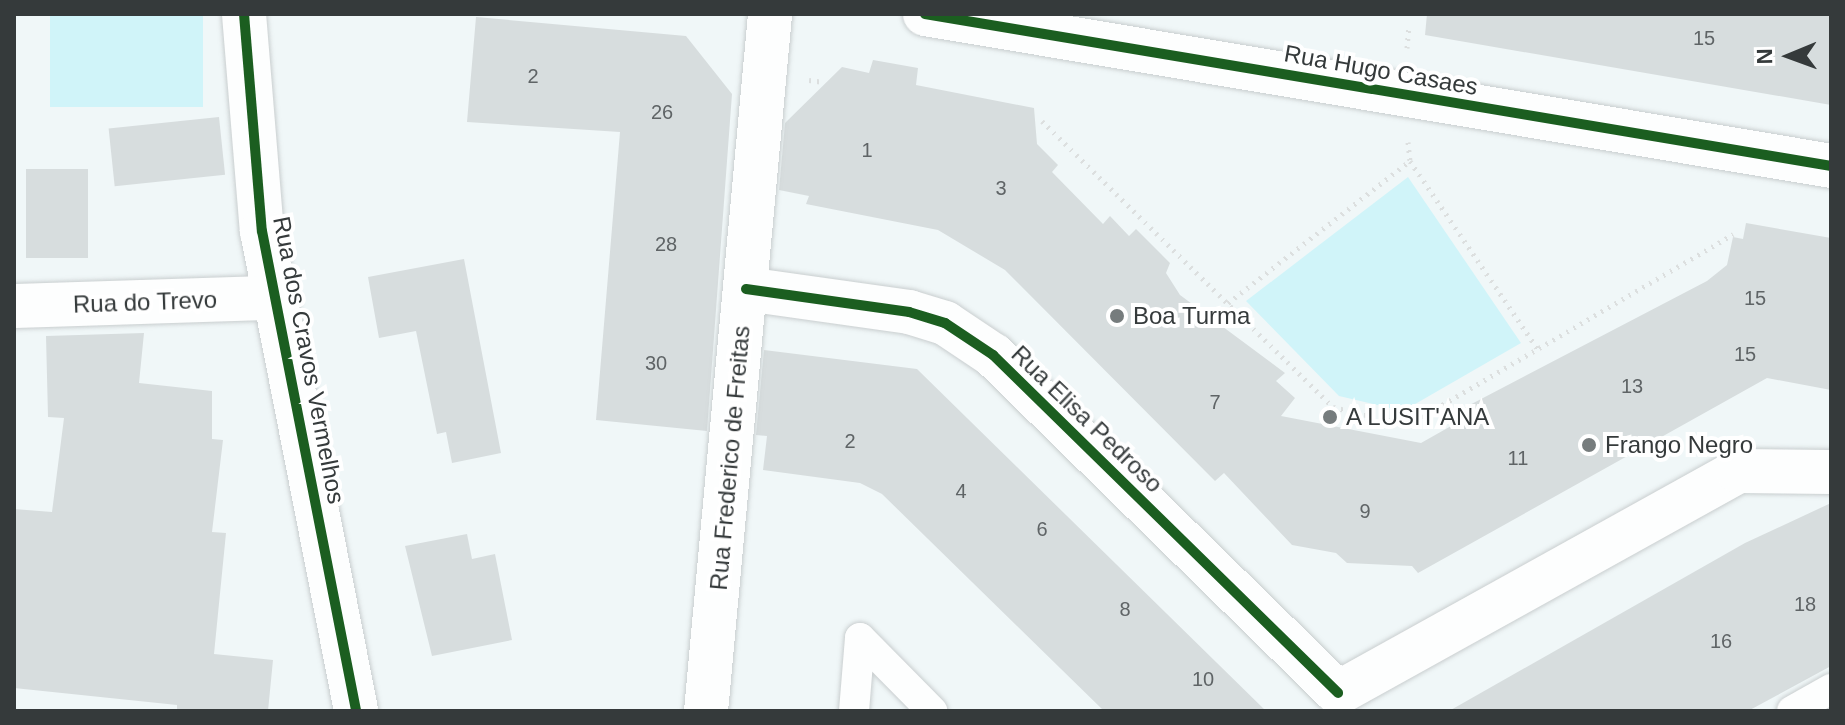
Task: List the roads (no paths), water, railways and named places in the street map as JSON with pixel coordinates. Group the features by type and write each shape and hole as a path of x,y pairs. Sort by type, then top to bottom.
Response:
{"street":[{"name":"Rua dos Cravos Vermelhos","path":"244,14 275,298 356,711"},
{"name":"Rua Frederico de Freitas","path":"706,711 770,14"},
{"name":"Rua Hugo Casaes","path":"925,14 1831,166"},
{"name":"Rua Elisa Pedroso","path":"746,289 909,312 945,323 993,355 1338,702 1738,471 1831,472"},
{"name":"Rua do Trevo","path":"14,306 275,298"}],"lane":[{"path":"854,711 860,638 932,711"},
{"path":"1792,711 1831,689"}],"place":[{"name":"Boa Turma","path":"1117,316"},
{"name":"A LUSIT'ANA","path":"1330,417"},
{"name":"Frango Negro","path":"1589,445"}]}
